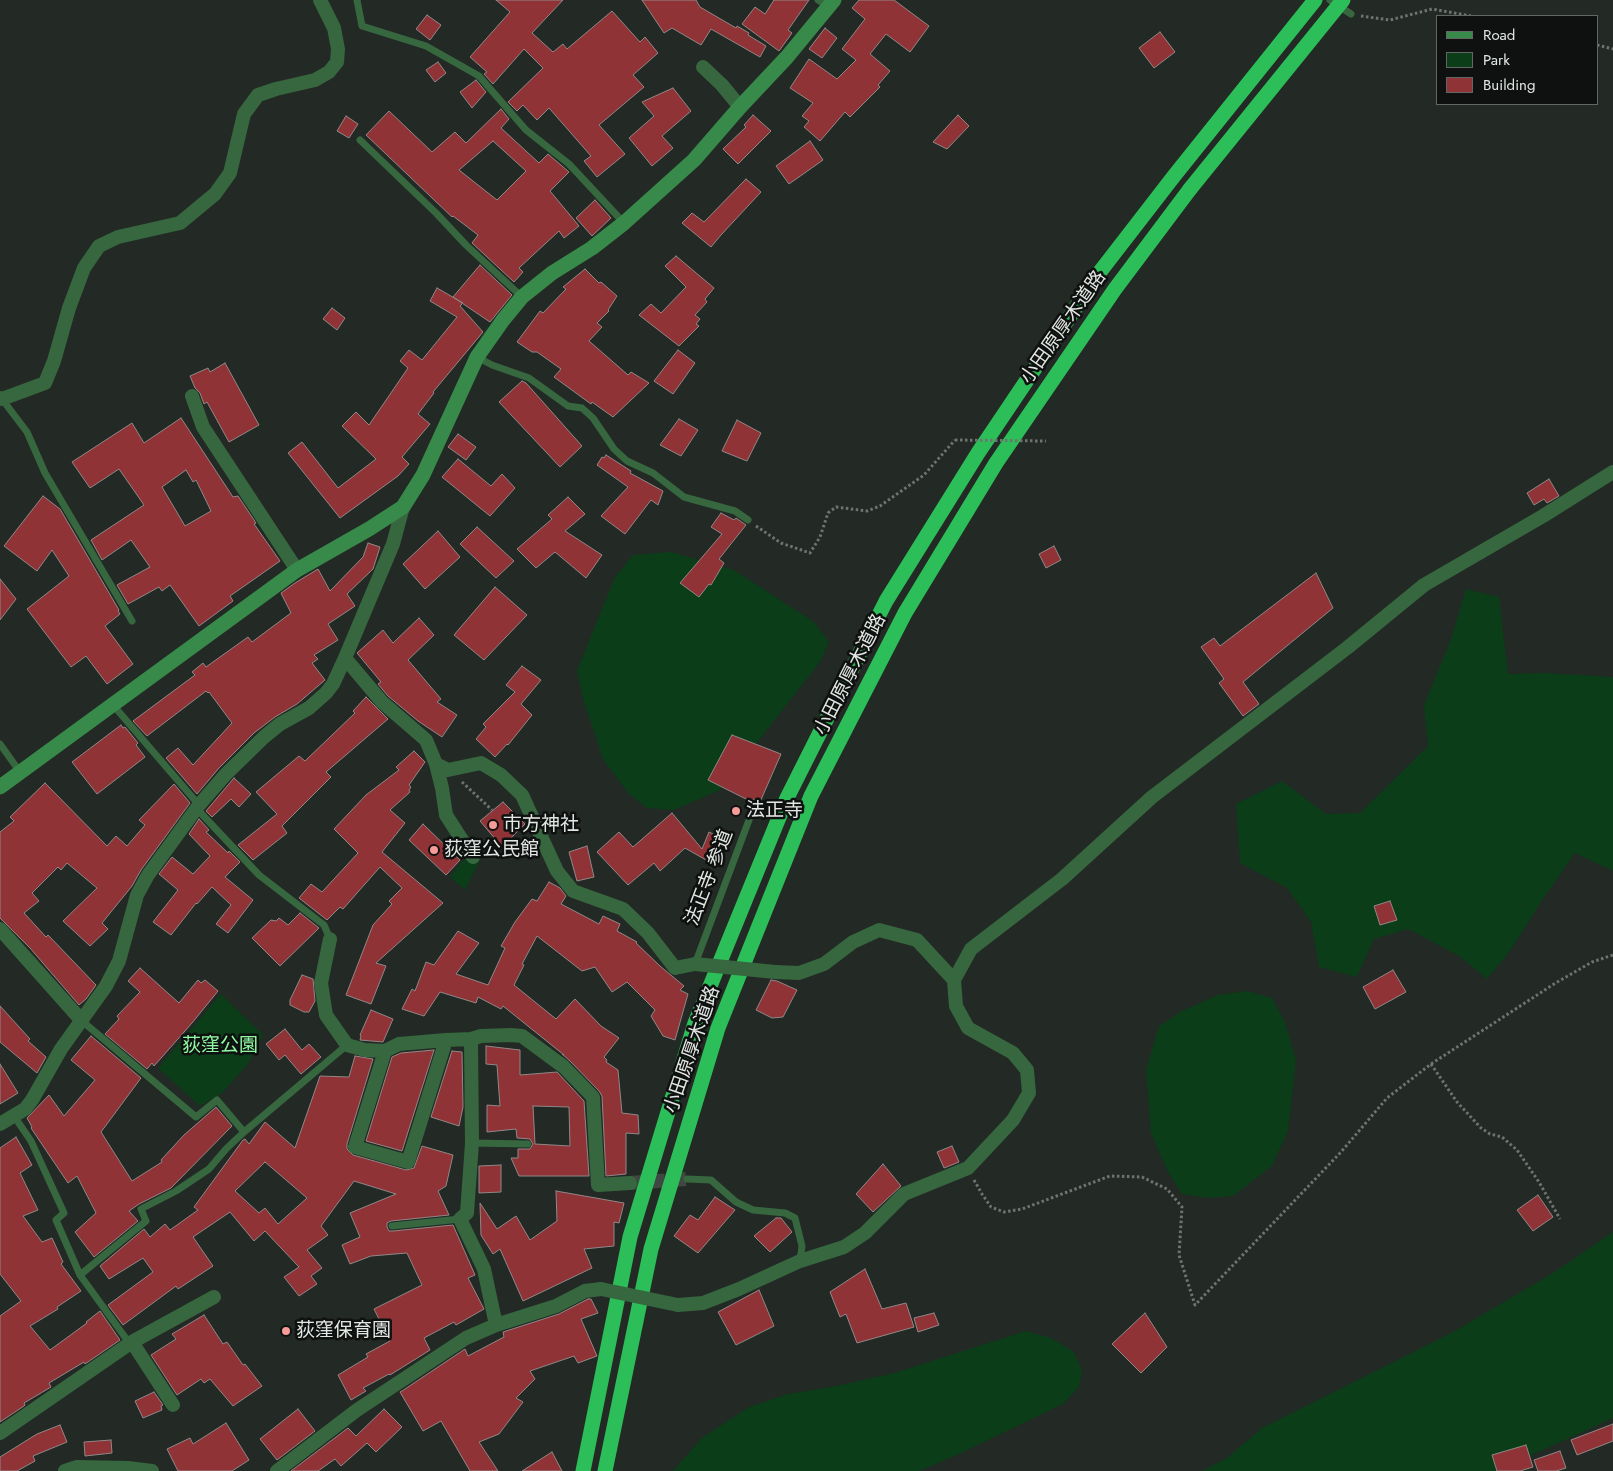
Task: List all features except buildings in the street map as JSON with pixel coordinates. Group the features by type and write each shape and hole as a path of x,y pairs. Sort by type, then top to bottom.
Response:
{"highway":[{"name":"小田原厚木道路","path":"583,1471 630,1237 695,1023 787,798 886,601 973,461 1100,273 1174,176 1315,0"},
{"name":"小田原厚木道路","path":"605,1471 653,1240 718,1028 811,796 905,613 996,463 1114,289 1190,188 1343,0"}],"street":[{"path":"1,398 46,383 69,308 84,268 99,246 118,237 180,223 215,194 230,174 244,114 258,95 315,80 329,72 337,62 338,49 334,28 320,0"},
{"path":"0,1124 25,1109 32,1100 61,1049 106,986 119,961 137,895 148,875 198,807 226,774 264,737 280,724 308,708 326,693 333,684 393,544 403,507 423,474 477,357 503,320 522,297 552,273 592,248 624,223 694,160 787,57 827,2"},
{"path":"703,67 722,85 740,107"},
{"path":"192,396 203,427 297,570"},
{"path":"277,1471 357,1410 466,1338 496,1325 556,1306 586,1290 601,1289 678,1305 703,1303 800,1261 844,1247 865,1233 904,1194 968,1168 1014,1120 1029,1093 1027,1070 1013,1053 968,1028 956,1006 954,980 971,949 1062,879 1152,797 1347,648 1424,585 1543,516 1613,472"},
{"path":"0,787 297,570 369,529 403,507"},
{"path":"345,658 382,702 426,740 442,767 442,788 446,815 474,857"},
{"path":"442,767 481,763 501,775 522,795 557,871 573,892 623,909 648,933 674,968 695,964 775,972 799,972 824,964 853,942 880,930 917,940 954,980"},
{"path":"0,929 82,1021"},
{"path":"330,939 321,983 326,1016 347,1045 365,1050 385,1051 400,1044 471,1039 480,1036 522,1036 564,1067 593,1097 598,1185 630,1183"},
{"path":"471,1039 472,1143 467,1213 460,1219 484,1269 496,1325"},
{"path":"385,1051 355,1147 408,1162 446,1040"},
{"path":"0,1433 131,1343 214,1297"},
{"path":"131,1343 174,1405"},
{"path":"65,1471 77,1468 128,1468 152,1471"}],"lane":[{"path":"357,0 362,26 426,46 479,76 526,130 569,164 624,223"},
{"path":"1330,0 1351,14"},
{"path":"360,140 466,245 522,297"},
{"path":"477,357 492,365 529,378 568,406 582,408 593,418 614,448 627,461 653,473 684,497 735,511 748,520"},
{"path":"1,398 27,432 45,473 132,621"},
{"path":"112,704 198,807 259,874 324,926 330,939"},
{"path":"0,744 21,772"},
{"name":"法正寺 参道","path":"695,964 755,804"},
{"path":"82,1021 196,1117 217,1100 244,1132"},
{"path":"80,1275 146,1221 141,1209 176,1191 209,1169 244,1132 347,1045"},
{"path":"14,1116 30,1141 64,1213 56,1220 80,1275 131,1343"},
{"path":"472,1143 528,1144"},
{"path":"687,1179 711,1180 736,1202 753,1210 785,1212 796,1218 802,1246 800,1261"},
{"path":"392,1226 460,1219"}],"path":[{"path":"1351,14 1390,20 1432,9 1465,15"},
{"path":"1598,45 1613,49"},
{"path":"748,520 781,543 810,553 820,537 828,513 836,507 867,511 880,506 924,475 955,440 1046,441"},
{"path":"442,767 492,810"},
{"path":"968,1168 991,1207 1004,1212 1022,1209 1110,1176 1142,1177 1167,1190 1182,1206 1179,1255 1195,1305 1341,1152 1387,1098 1431,1064 1554,984 1592,962 1613,954"},
{"path":"1431,1064 1457,1102 1481,1128 1490,1134 1502,1137 1517,1150 1539,1182 1560,1219"}],"green space":[{"path":"671,552 734,570 814,622 829,642 820,662 720,790 674,810 647,808 629,794 603,759 584,702 577,671 615,577 633,555"},
{"path":"1466,589 1499,597 1508,674 1545,673 1613,677 1613,871 1575,853 1542,900 1510,951 1487,979 1459,956 1408,929 1374,939 1357,977 1319,967 1311,922 1287,888 1240,863 1236,804 1282,781 1326,814 1360,813 1428,746 1424,705 1450,642"},
{"path":"468,854 480,860 465,890 450,877"},
{"path":"1247,991 1272,998 1285,1022 1296,1060 1288,1131 1272,1166 1233,1196 1209,1198 1182,1194 1168,1172 1151,1133 1146,1070 1159,1026 1182,1011 1218,995"},
{"name":"荻窪公園","path":"221,994 263,1035 248,1064 222,1093 200,1106 158,1068"},
{"path":"1613,1232 1613,1418 1497,1471 1202,1471 1227,1458 1262,1428 1453,1332 1553,1273"},
{"path":"1026,1331 1051,1338 1074,1352 1082,1371 1079,1387 1063,1404 957,1455 919,1471 673,1471 702,1438 749,1407 788,1394 837,1386 894,1373"}],"tunnel":[{"path":"630,1183 687,1179"}],"place":[{"name":"法正寺","path":"736,811"},
{"name":"市方神社","path":"493,825"},
{"name":"荻窪公民館","path":"434,850"},
{"name":"荻窪保育園","path":"286,1331"}]}
